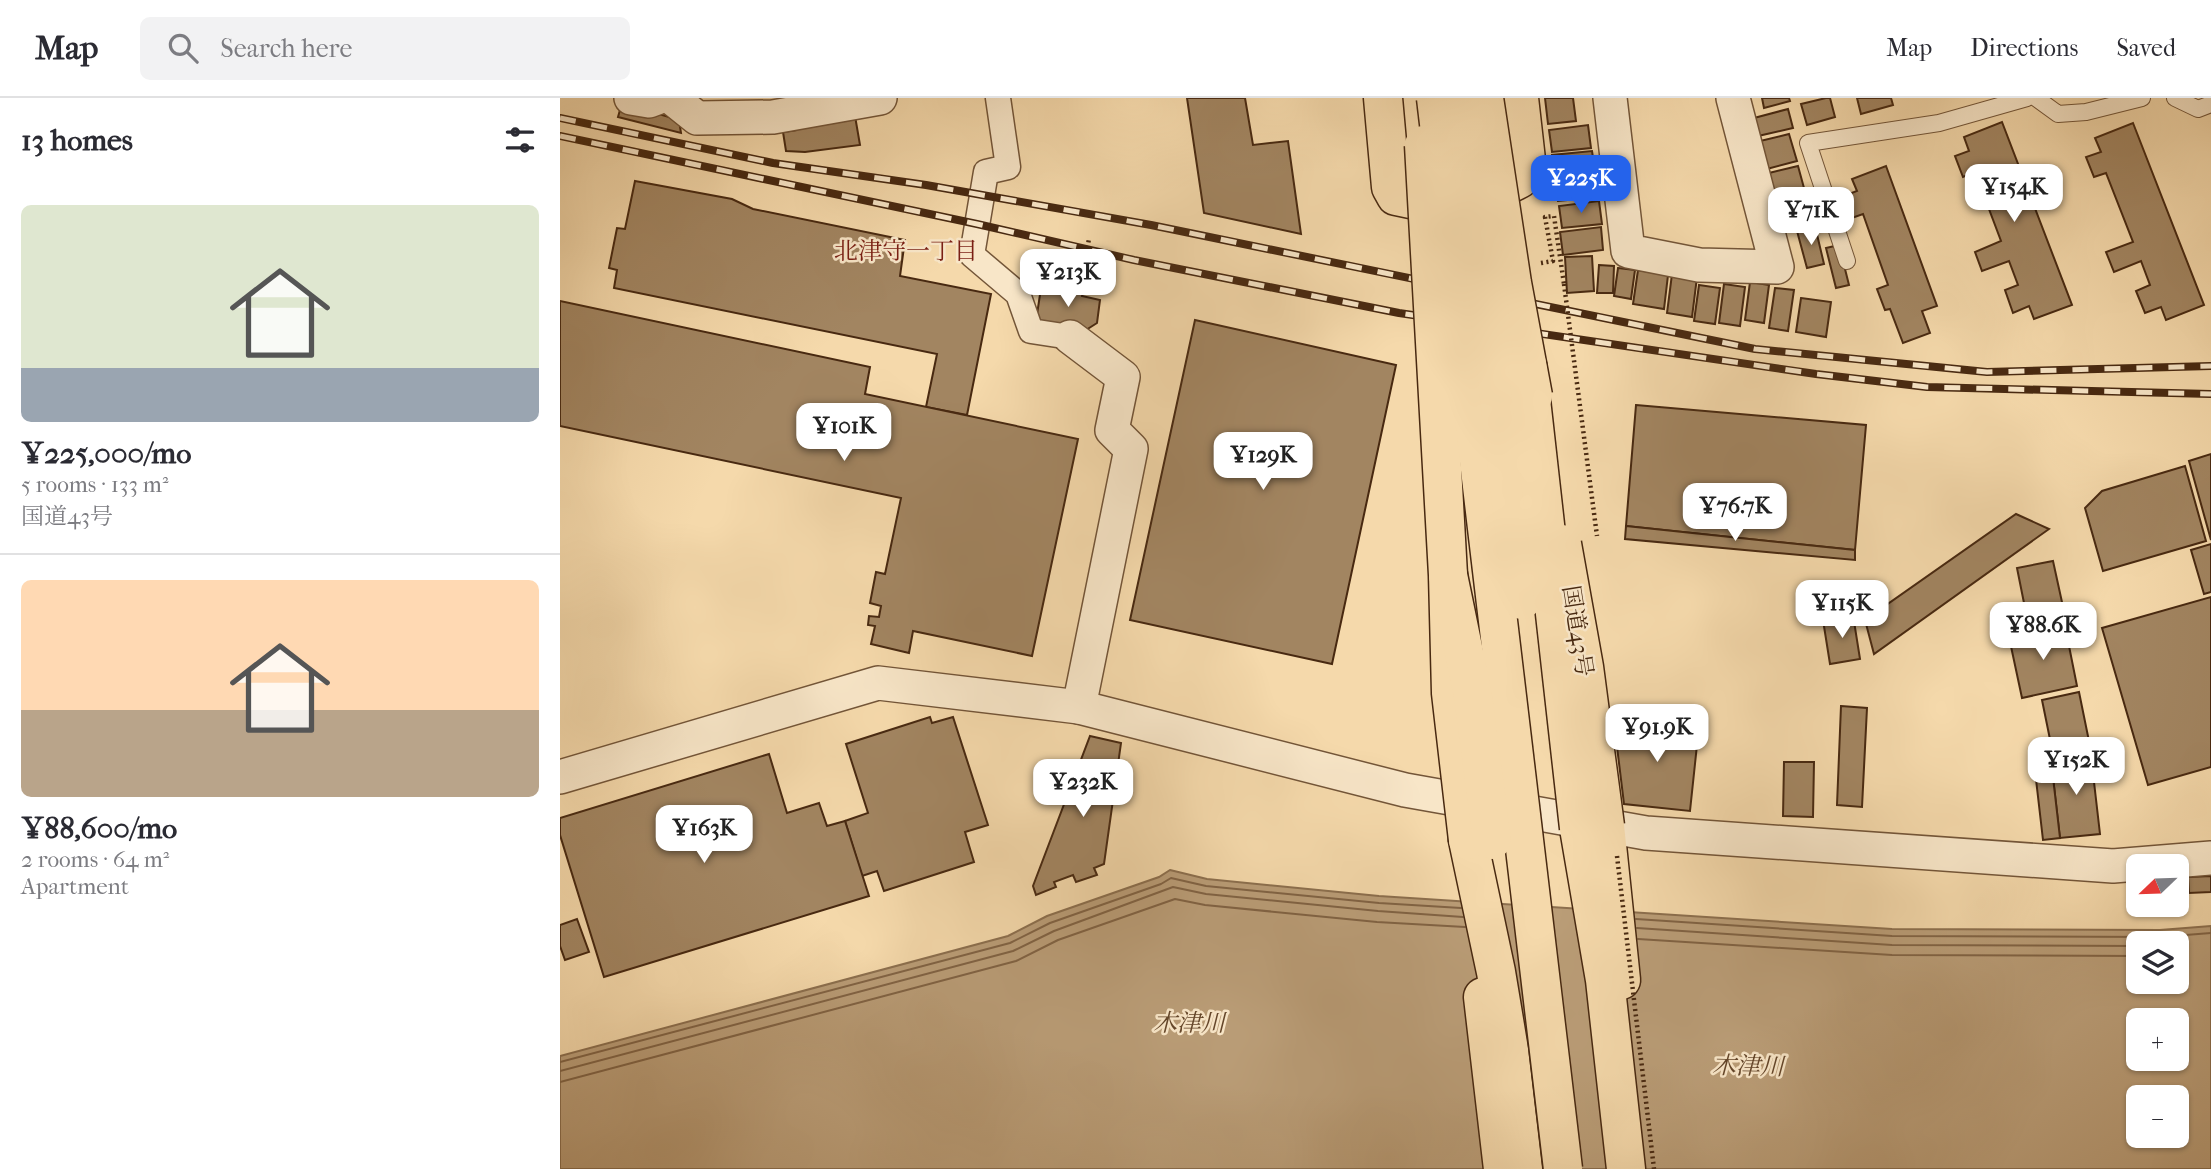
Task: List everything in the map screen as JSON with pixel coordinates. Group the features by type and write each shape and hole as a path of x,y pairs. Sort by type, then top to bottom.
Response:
{"highway":[{"path":"1383,98 1391,187 1396,196 1415,200 1501,188 1519,180 1525,172 1526,160 1519,98"},
{"path":"1420,98 1432,261 1438,427 1448,575 1451,693 1503,1169"},
{"path":"1436,98 1563,1169"},
{"path":"1465,98 1586,1169"},
{"name":"国道43号","path":"1484,98 1508,257 1584,667 1606,837 1641,1169"},
{"path":"1527,364 1579,828 1588,982 1610,1169"},
{"path":"1448,575 1473,696 1492,840 1544,1169"},
{"path":"1579,828 1605,979 1626,1169"},
{"path":"1468,840 1505,1024 1523,1169"}],"street":[{"path":"631,98 649,101 657,98"},
{"path":"673,98 697,118 773,117 880,98"},
{"path":"998,98 1008,167 986,172 972,255 1018,294 1031,331 1070,337 1123,377 1112,430 1131,449 1079,707"},
{"path":"1610,98 1628,251 1699,265 1782,267 1733,98"},
{"path":"560,777 878,683 1079,707 1405,790 1646,833 2113,866 2211,858"}],"lane":[{"path":"1847,261 1808,143 1939,123 2027,98"},
{"path":"2036,98 2059,114 2086,111 2142,98"},
{"path":"2175,98 2198,109 2211,104"}],"path":[{"path":"1540,263 1553,261 1545,217 1554,216 1564,284"},
{"path":"1079,291 1089,239"}],"water":[{"name":"木津川","path":"1170,870 1207,879 1379,896 1892,929 2160,930 2211,926 2211,1169 560,1169 560,1056 1008,936 1047,916 1159,877"}],"building":[{"path":"1187,98 1245,98 1253,145 1288,141 1301,234 1204,213"},
{"path":"1545,98 1573,98 1576,121 1548,124"},
{"path":"1762,98 1789,98 1790,101 1764,108"},
{"path":"1830,98 1835,117 1807,125 1801,104"},
{"path":"1857,98 1891,98 1893,105 1861,114"},
{"path":"622,103 679,120 681,133 618,117"},
{"path":"1788,109 1793,128 1758,136 1754,118"},
{"path":"855,116 860,145 805,152 786,151 783,132 796,130 797,124"},
{"path":"2002,122 2072,305 2034,319 2029,306 2013,313 2005,290 2018,285 2009,261 1982,271 1975,252 2001,241 1975,172 1963,177 1955,156 1969,151 1964,137"},
{"path":"2133,123 2204,305 2166,320 2161,307 2145,313 2136,291 2150,285 2141,261 2114,272 2106,252 2133,242 2106,173 2094,177 2086,157 2101,152 2095,138"},
{"path":"1588,125 1591,148 1552,152 1549,130"},
{"path":"1789,134 1797,161 1763,170 1756,142"},
{"path":"1592,151 1595,171 1554,176 1552,155"},
{"path":"1798,166 1804,188 1775,196 1769,173"},
{"path":"1886,166 1937,306 1922,311 1930,333 1903,343 1890,309 1885,310 1877,289 1888,285 1863,214 1849,219 1841,197 1857,191 1852,179"},
{"path":"1597,175 1599,197 1558,201 1555,179"},
{"path":"635,181 732,199 753,209 905,240 900,276 991,294 967,415 926,407 937,354 614,288 617,270 609,268 617,228 625,229"},
{"path":"1805,195 1811,219 1778,227 1772,203"},
{"path":"1599,201 1602,224 1562,228 1559,206"},
{"path":"1815,226 1824,264 1807,268 1797,231"},
{"path":"1601,227 1603,250 1563,255 1560,232"},
{"path":"1839,245 1849,285 1836,288 1826,248"},
{"path":"1592,256 1594,291 1567,293 1565,257"},
{"path":"1599,265 1614,266 1613,293 1597,293"},
{"path":"1618,268 1635,270 1631,299 1614,296"},
{"path":"1638,270 1668,275 1664,309 1633,304"},
{"path":"1672,274 1697,277 1692,317 1667,313"},
{"path":"1750,282 1769,285 1764,323 1745,320"},
{"path":"1724,284 1745,287 1740,326 1719,323"},
{"path":"1699,285 1720,288 1715,324 1694,321"},
{"path":"1041,288 1083,292 1082,296 1100,300 1097,323 1086,330 1036,321"},
{"path":"1775,288 1794,290 1788,331 1769,328"},
{"path":"1801,298 1831,302 1826,337 1796,332"},
{"path":"560,301 870,367 865,394 1078,439 1032,656 913,631 909,653 871,644 875,626 868,625 869,616 879,617 881,606 870,603 876,572 885,574 901,498 560,426"},
{"path":"1195,320 1396,365 1332,664 1130,620"},
{"path":"1636,405 1866,425 1855,550 1626,526"},
{"path":"2211,454 2211,540 2189,461"},
{"path":"2185,466 2206,541 2103,571 2085,508 2102,491"},
{"path":"2016,514 2049,529 1874,654 1865,620"},
{"path":"1626,526 1855,550 1855,560 1625,539"},
{"path":"2211,544 2211,592 2204,594 2191,550"},
{"path":"2053,561 2067,625 2030,633 2017,568"},
{"path":"2211,597 2211,767 2148,785 2102,628"},
{"path":"1853,615 1860,659 1830,664 1823,620"},
{"path":"2065,626 2077,686 2022,698 2009,637"},
{"path":"2079,692 2091,751 2054,759 2042,700"},
{"path":"1841,706 1867,708 1862,807 1837,805"},
{"path":"930,717 932,723 953,717 988,825 965,832 974,862 884,891 877,871 862,876 845,821 868,813 846,744"},
{"path":"1614,722 1699,726 1690,811 1624,804"},
{"path":"1090,736 1121,743 1104,864 1094,868 1097,875 1076,882 1073,875 1054,882 1056,887 1036,895 1033,886"},
{"path":"769,754 787,813 819,803 827,826 845,821 869,896 604,977 560,835 560,818"},
{"path":"2091,756 2100,834 2060,838 2051,760"},
{"path":"2051,760 2060,838 2043,840 2034,762"},
{"path":"1784,762 1814,762 1813,817 1783,816"},
{"path":"2211,876 2211,892 2189,893 2189,877"},
{"path":"577,919 589,952 565,960 560,946 560,925"}],"railway":[{"path":"560,118 773,163 926,185 1151,225 1755,349 1987,372 2211,366"},
{"path":"560,136 1134,260 1399,313 1816,374 1927,387 2211,394"}],"district":[{"name":"北津守一丁目","path":"906,251"}]}
